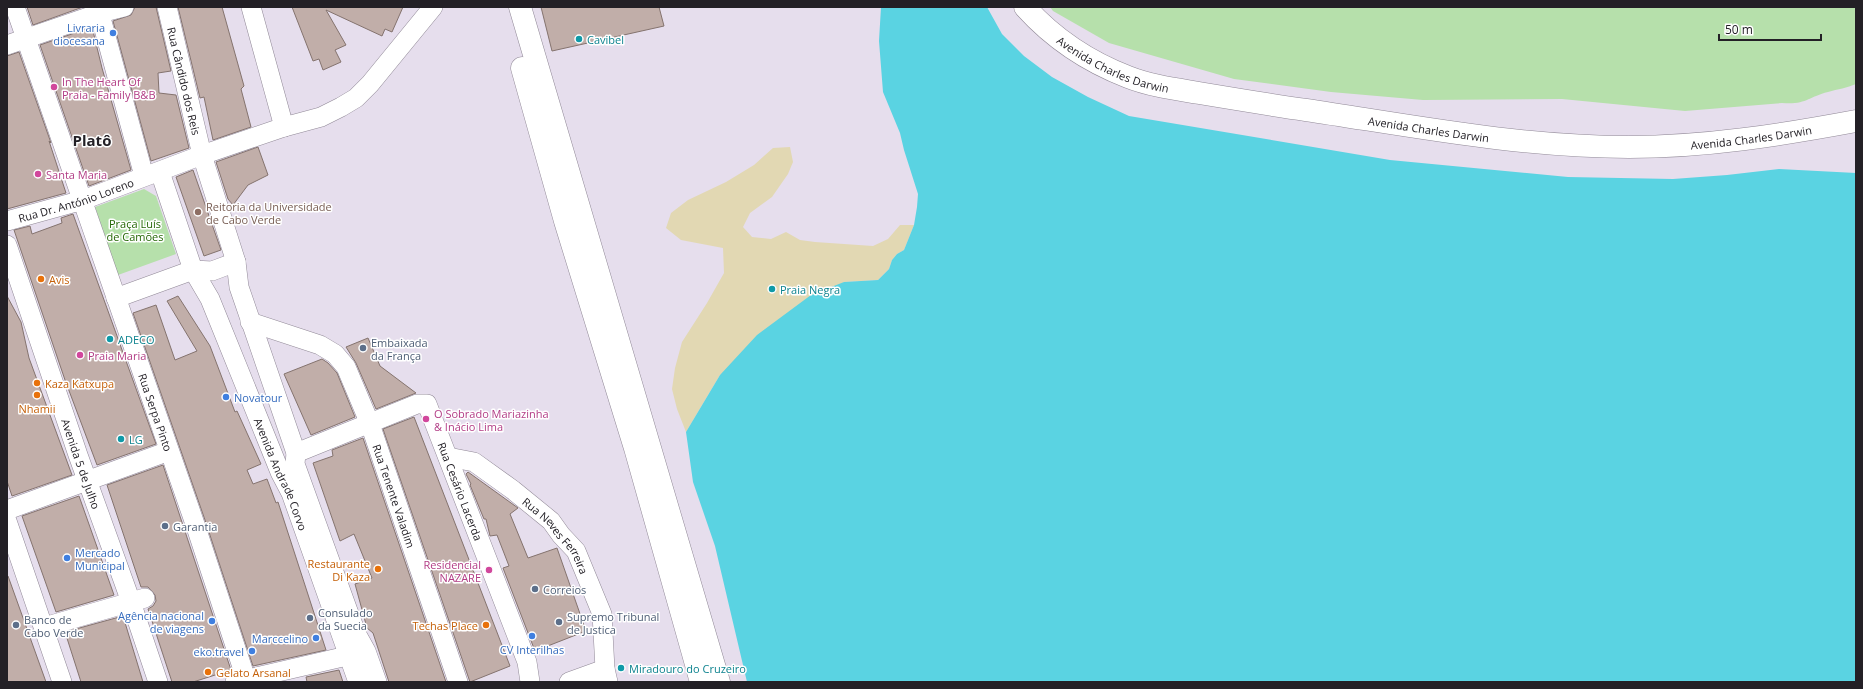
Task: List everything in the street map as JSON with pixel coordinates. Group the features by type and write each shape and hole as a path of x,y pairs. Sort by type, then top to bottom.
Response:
{"main road":[{"path":"506,7 550,170 634,448 701,682"},
{"path":"520,7 720,682"},
{"name":"Avenida Charles Darwin","path":"1025,7 1048,29 1077,52 1101,66 1154,86 1283,107 1517,141 1594,146 1661,146 1755,139 1856,121"}],"street":[{"name":"Rua Serpa Pinto","path":"15,7 202,546 242,681"},
{"path":"7,45 99,10 124,7"},
{"name":"Rua Cândido dos Reis","path":"167,7 202,155 236,262"},
{"path":"251,7 284,127"},
{"name":"Rua Dr. António Loreno","path":"7,221 83,200 202,155 321,116 356,98 370,84 433,7"},
{"name":"Avenida Andrade Corvo","path":"99,10 152,174 193,270 210,299 280,472 291,493 357,653 377,682"},
{"name":"Avenida 5 de Julho","path":"7,245 88,480 138,600 158,682"},
{"path":"116,298 193,270 212,272 236,262"},
{"name":"Avenida Andrade Corvo","path":"236,262 239,287 296,453 295,464 356,633 358,682"},
{"name":"Rua Tenente Valadim","path":"250,322 320,345 335,354 346,367 370,424 458,682"},
{"name":"Rua Cesário Lacerda","path":"370,424 417,404 427,404 527,662 530,682"},
{"path":"296,453 370,424"},
{"path":"7,510 170,451"},
{"name":"Rua Neves Ferreira","path":"448,457 474,462 513,490 551,521 576,552 602,614 607,675"},
{"path":"7,521 62,682"},
{"path":"44,627 138,600"},
{"path":"242,681 357,653"},
{"path":"570,682 607,675"}],"green space":[{"path":"1050,7 1856,7 1856,84 1796,103 1685,111 1562,99 1423,100 1331,92 1234,79 1109,43 1053,11"},
{"name":"Praça Luís de Camões","path":"144,189 156,196 176,254 118,275 95,207"}],"sand":[{"name":"Praia Negra","path":"790,147 793,162 788,174 772,197 750,213 743,227 752,237 771,239 786,232 800,240 873,246 888,239 900,225 914,225 904,250 897,254 892,260 889,269 878,280 844,282 720,375 686,432 677,409 672,389 675,368 682,342 724,273 723,248 681,240 666,228 671,213 688,200 726,182 754,165 773,148"}],"water":[{"path":"881,7 987,7 1002,34 1024,56 1052,77 1088,97 1129,116 1390,160 1568,177 1673,179 1779,169 1856,173 1856,682 747,682 715,546 693,482 686,432 720,375 757,335 811,295 844,282 878,280 889,269 892,260 897,254 904,250 914,225 918,194 900,133 883,92 879,41"}],"building":[{"path":"27,7 83,7 33,25"},
{"path":"135,7 156,7 171,71 158,73 159,93 176,95 189,148 151,161 113,21 131,15"},
{"path":"178,7 222,7 244,86 241,89 251,127 213,140 204,97 200,98"},
{"path":"292,7 403,7 392,32 385,29 382,36 326,10 346,45 335,50 341,62 323,70 319,59 313,61"},
{"name":"Cavibel","path":"541,7 659,7 664,26 552,51"},
{"path":"92,27 131,170 89,186 40,45"},
{"path":"19,52 51,143 49,141 66,193 7,209 7,56"},
{"path":"258,147 268,175 248,185 233,205 228,199 216,162"},
{"name":"Reitoria da Universidade de Cabo Verde","path":"193,170 221,250 204,256 176,177"},
{"path":"73,214 156,444 97,465 65,380 14,230 30,226 32,234 62,223 61,218"},
{"path":"7,296 21,322 29,358 72,475 12,496 7,481"},
{"path":"178,296 210,346 235,412 237,411 261,464 247,470 253,484 267,479 276,503 278,502 326,650 253,666 205,520 133,313 156,305 175,360 197,351 167,301"},
{"path":"368,338 380,366 416,393 376,409 356,363 346,347"},
{"path":"322,359 337,373 355,417 311,435 284,374"},
{"path":"414,417 510,666 470,682 383,429"},
{"path":"363,438 446,682 389,682 373,633 367,628 355,584 372,578 354,534 340,541 313,463 333,456 332,450"},
{"path":"163,465 231,670 193,682 172,682 148,609 153,606 156,601 155,595 148,587 141,587 107,485"},
{"path":"468,472 518,508 510,514 528,558 557,548 586,631 535,651 503,568 509,566 497,535 490,536 486,519 484,519 466,474"},
{"path":"79,496 114,595 56,612 22,516"},
{"name":"Banco de Cabo Verde","path":"8,576 46,682 7,682"},
{"path":"123,616 143,682 81,682 65,632"},
{"path":"339,670 343,682 307,682 306,677"}],"place":[{"name":"Livraria diocesana","path":"113,33"},
{"name":"Cavibel","path":"579,39"},
{"name":"In The Heart Of Praia - Family B&B","path":"54,87"},
{"name":"Santa Maria","path":"38,174"},
{"name":"Reitoria da Universidade de Cabo Verde","path":"198,212"},
{"name":"Avis","path":"41,279"},
{"name":"Praia Negra","path":"772,289"},
{"name":"ADECO","path":"110,339"},
{"name":"Embaixada da França","path":"363,348"},
{"name":"Praia Maria","path":"80,355"},
{"name":"Kaza Katxupa","path":"37,383"},
{"name":"Nhamii","path":"37,395"},
{"name":"Novatour","path":"226,397"},
{"name":"O Sobrado Mariazinha & Inácio Lima","path":"426,419"},
{"name":"LG","path":"121,439"},
{"name":"Garantia","path":"165,526"},
{"name":"Mercado Municipal","path":"67,558"},
{"name":"Restaurante Di Kaza","path":"378,569"},
{"name":"Residencial NAZARE","path":"489,570"},
{"name":"Correios","path":"535,589"},
{"name":"Consulado da Suecia","path":"310,618"},
{"name":"Agência nacional de viagens","path":"212,621"},
{"name":"Supremo Tribunal de Justica","path":"559,622"},
{"name":"Banco de Cabo Verde","path":"16,625"},
{"name":"Techas Place","path":"486,625"},
{"name":"CV Interilhas","path":"532,636"},
{"name":"Marccelino","path":"316,638"},
{"name":"eko.travel","path":"252,651"},
{"name":"Miradouro do Cruzeiro","path":"621,668"},
{"name":"Gelato Arsanal","path":"208,672"}],"district":[{"name":"Platô","path":"92,140"}]}
